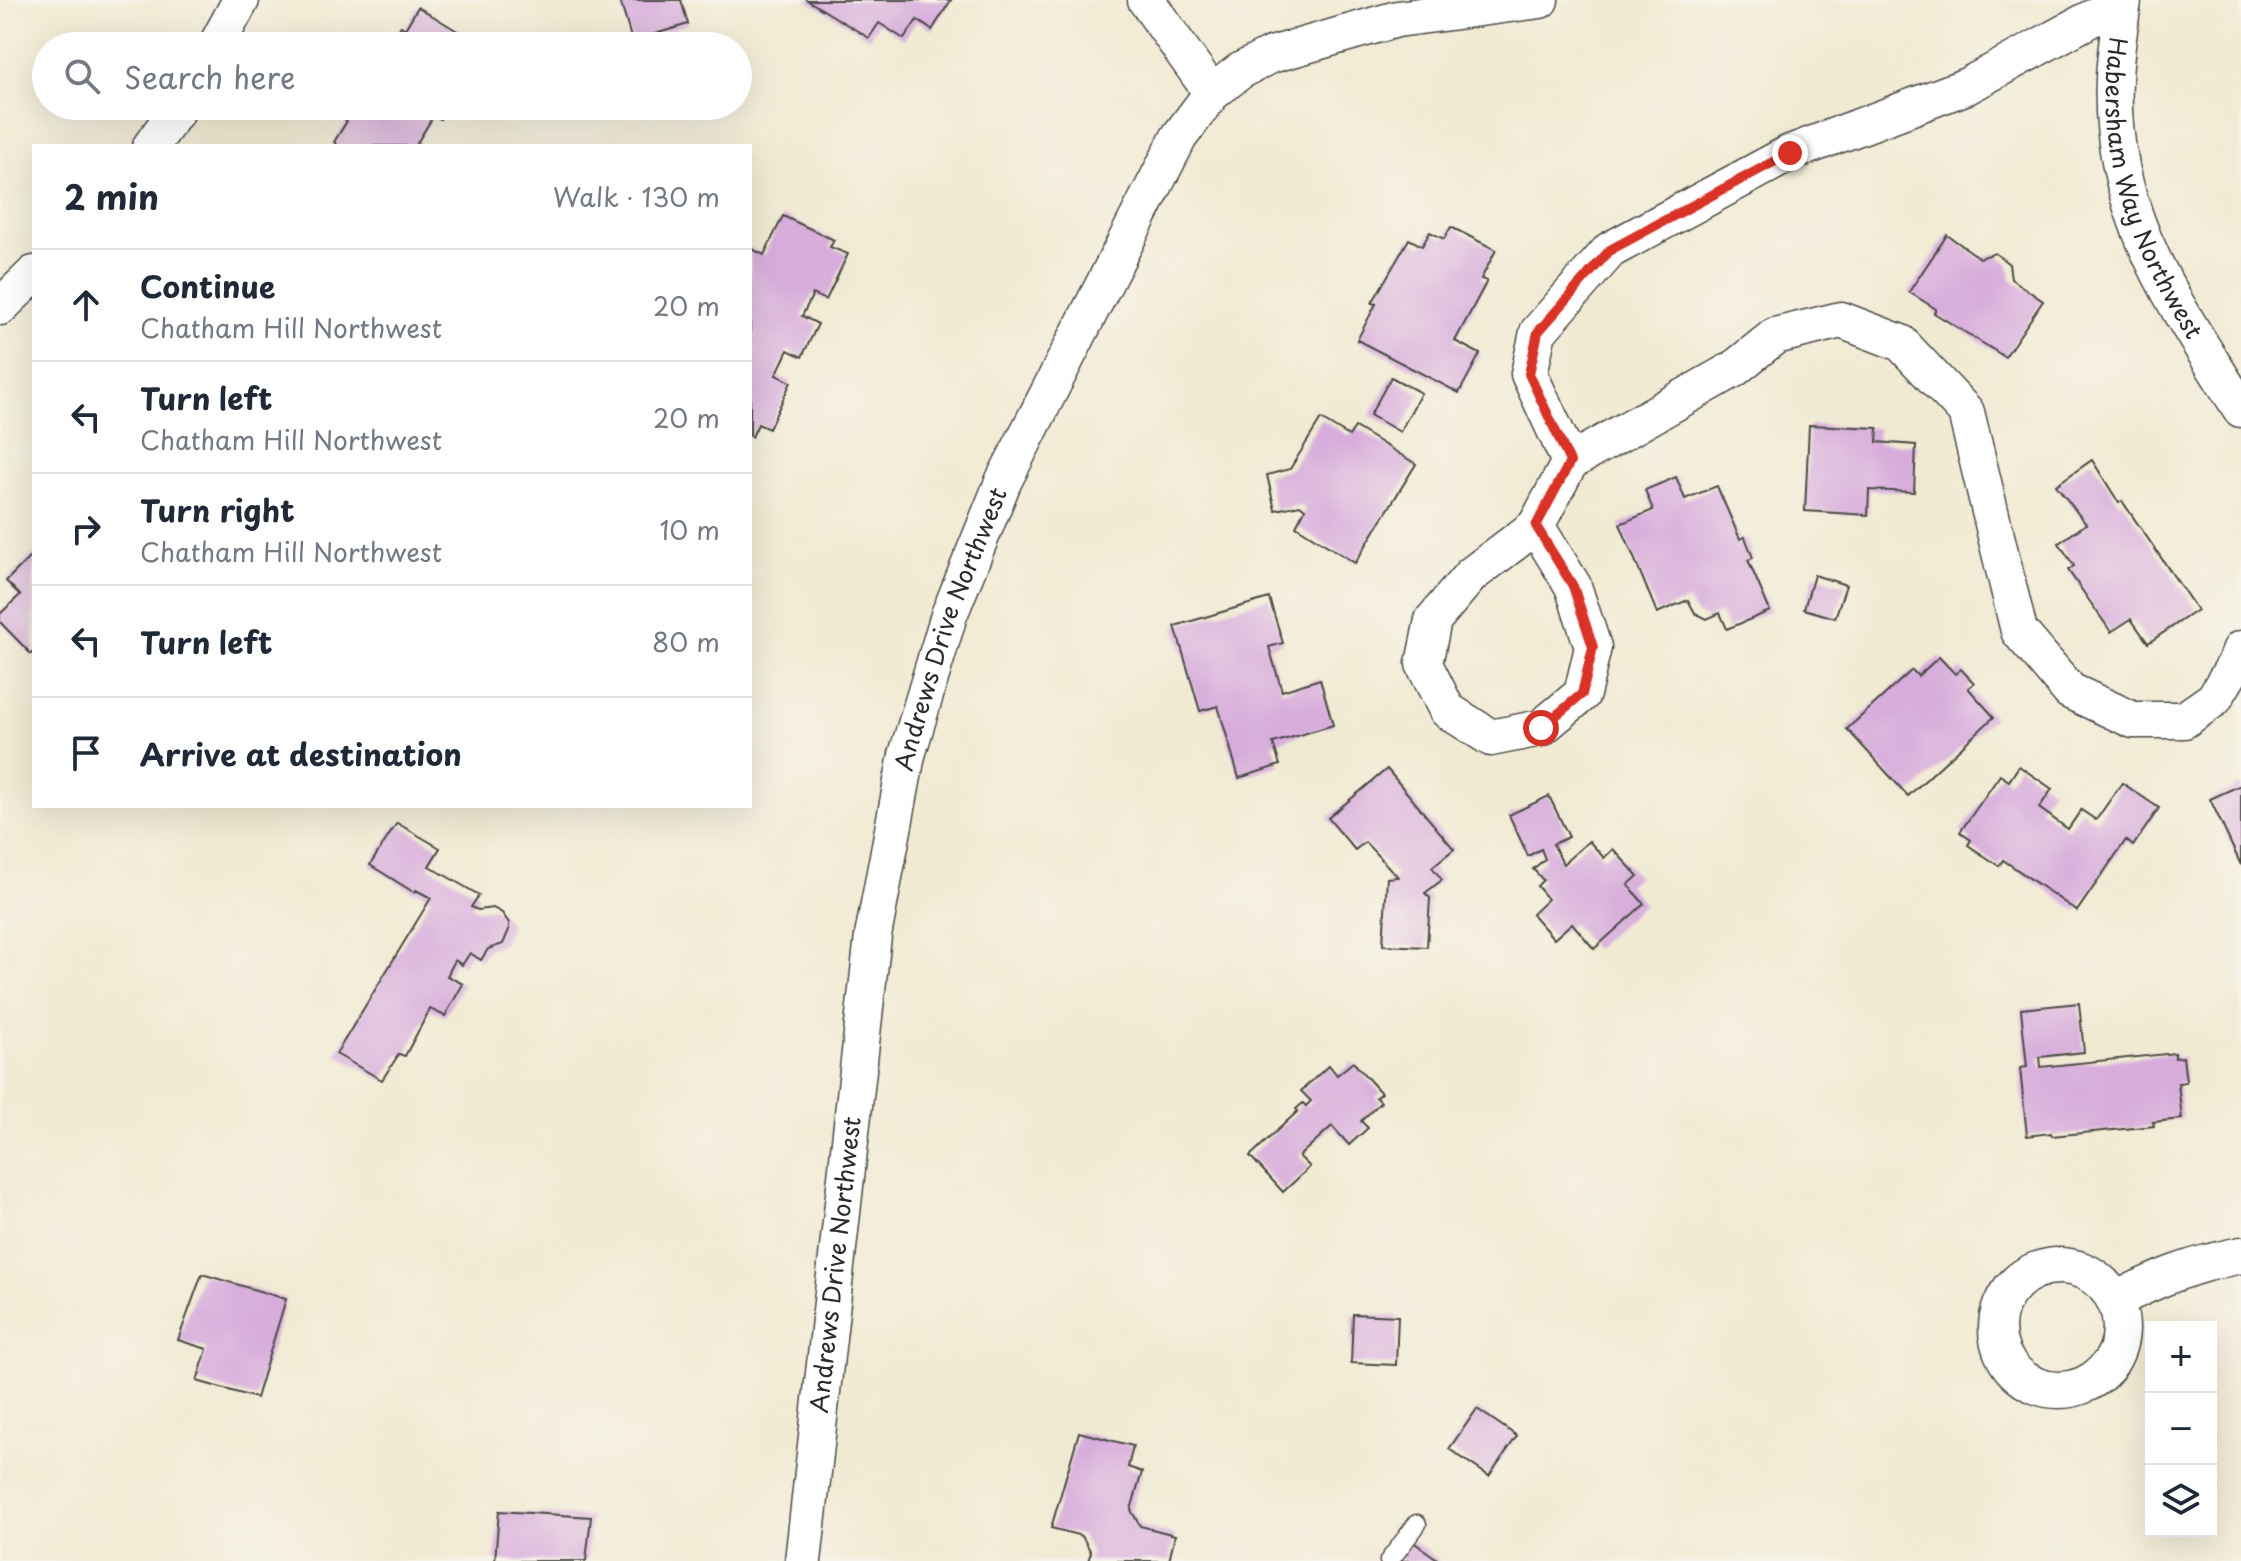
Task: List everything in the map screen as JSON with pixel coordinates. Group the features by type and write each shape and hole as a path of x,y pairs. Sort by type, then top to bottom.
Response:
{"street":[{"path":"224,32 241,0"},
{"path":"1146,0 1212,93"},
{"name":"Andrews Drive Northwest","path":"803,1561 873,936 907,755 949,615 1003,482 1179,137 1212,93 1240,71 1271,55 1383,23 1540,0"},
{"path":"1570,462 1529,374 1538,332 1610,250 1790,153 1967,86 2123,1"},
{"name":"Habersham Way Northwest","path":"2123,1 2114,80 2116,137 2126,192 2142,238 2163,283 2241,409"},
{"path":"152,144 170,120"},
{"path":"0,307 32,276"},
{"path":"1536,526 1573,586 1593,647 1582,694 1541,728 1491,738 1447,710 1424,664 1433,620 1471,575 1536,526 1570,462 1734,369 1775,336 1841,320 1901,343 1966,412 2019,631 2070,691 2133,720 2184,720 2214,699 2241,649"},
{"path":"2116,1300 2161,1276 2196,1264 2241,1255"}],"lane":[{"path":"1389,1561 1417,1524"}],"building":[{"path":"620,0 681,0 688,24 662,32 629,32"},
{"path":"807,0 951,0 932,30 917,20 904,39 879,23 869,38"},
{"path":"418,7 459,32 397,32 401,26 405,29"},
{"path":"431,120 418,144 336,144 334,142 347,121"},
{"path":"783,216 834,240 830,247 848,254 826,300 813,294 802,316 818,324 802,357 788,350 776,375 791,382 769,429 758,424 752,437 752,249 764,255"},
{"path":"1451,227 1496,250 1481,279 1487,281 1455,341 1480,354 1459,393 1357,340 1376,304 1372,303 1409,239 1422,246 1430,232 1444,239"},
{"path":"1947,235 1980,258 1995,253 2009,264 2011,279 2043,301 2005,357 1934,313 1936,309 1909,292"},
{"path":"1391,377 1421,393 1400,432 1370,415"},
{"path":"1321,419 1349,436 1355,427 1416,464 1355,563 1296,526 1305,509 1300,505 1275,510 1267,475 1290,469"},
{"path":"1809,425 1878,428 1877,442 1916,445 1914,492 1869,490 1868,515 1805,511"},
{"path":"2092,460 2119,503 2122,501 2197,610 2148,643 2131,619 2111,632 2068,570 2074,566 2059,543 2086,524 2056,485"},
{"path":"1676,477 1685,499 1717,486 1740,539 1745,537 1753,558 1748,560 1770,611 1727,629 1720,613 1707,619 1695,613 1688,600 1657,613 1620,524 1653,510 1645,490"},
{"path":"32,555 31,654 0,622 0,614 20,595 6,581"},
{"path":"1814,575 1846,585 1835,618 1804,609"},
{"path":"1269,598 1283,643 1269,647 1282,691 1320,679 1333,725 1273,743 1280,765 1239,778 1218,706 1200,711 1175,626"},
{"path":"1939,657 1955,674 1961,669 1974,683 1968,688 1994,717 1908,796 1847,729 1912,670 1918,676"},
{"path":"2019,766 2052,789 2039,808 2068,829 2081,810 2096,820 2122,783 2159,808 2133,846 2126,840 2077,911 2003,860 1999,866 1968,845 1971,840 1960,832 2000,775 2009,781"},
{"path":"1387,769 1454,849 1432,867 1442,880 1425,893 1430,898 1427,947 1383,945 1387,878 1398,877 1365,842 1355,850 1328,818"},
{"path":"2241,785 2241,865 2210,799"},
{"path":"1549,796 1569,837 1553,844 1563,864 1589,841 1604,858 1613,849 1638,876 1628,885 1644,904 1594,949 1572,923 1554,939 1532,914 1548,899 1537,886 1543,880 1533,869 1545,859 1541,849 1528,856 1509,815"},
{"path":"397,823 440,848 429,866 479,895 471,907 478,910 493,908 502,913 509,923 509,930 503,944 488,949 481,960 470,953 462,965 455,960 447,976 463,984 445,1016 430,1009 405,1056 399,1054 382,1080 336,1054 431,898 416,890 415,893 370,865"},
{"path":"2079,1003 2084,1052 2040,1057 2041,1067 2175,1053 2175,1058 2183,1057 2186,1082 2178,1083 2182,1119 2153,1122 2154,1126 2027,1136 2020,1068 2027,1067 2021,1009"},
{"path":"1353,1062 1381,1093 1376,1097 1381,1102 1361,1121 1368,1128 1349,1145 1332,1126 1299,1156 1310,1167 1283,1192 1250,1156 1298,1111 1296,1109 1311,1101 1301,1091 1329,1065 1337,1075"},
{"path":"202,1274 286,1299 256,1398 197,1381 207,1349 178,1340"},
{"path":"1353,1314 1398,1316 1396,1365 1351,1363"},
{"path":"1477,1409 1517,1436 1489,1476 1449,1449"},
{"path":"1079,1432 1133,1446 1128,1467 1142,1472 1131,1510 1140,1526 1175,1535 1169,1561 1088,1561 1091,1552 1082,1536 1051,1528"},
{"path":"499,1511 591,1517 586,1561 495,1561"},
{"path":"1412,1541 1440,1561 1398,1561"}],"route":[{"path":"1541,728 1582,694 1593,647 1573,586 1536,526 1570,462 1529,374 1538,332 1610,250 1790,153"}]}
